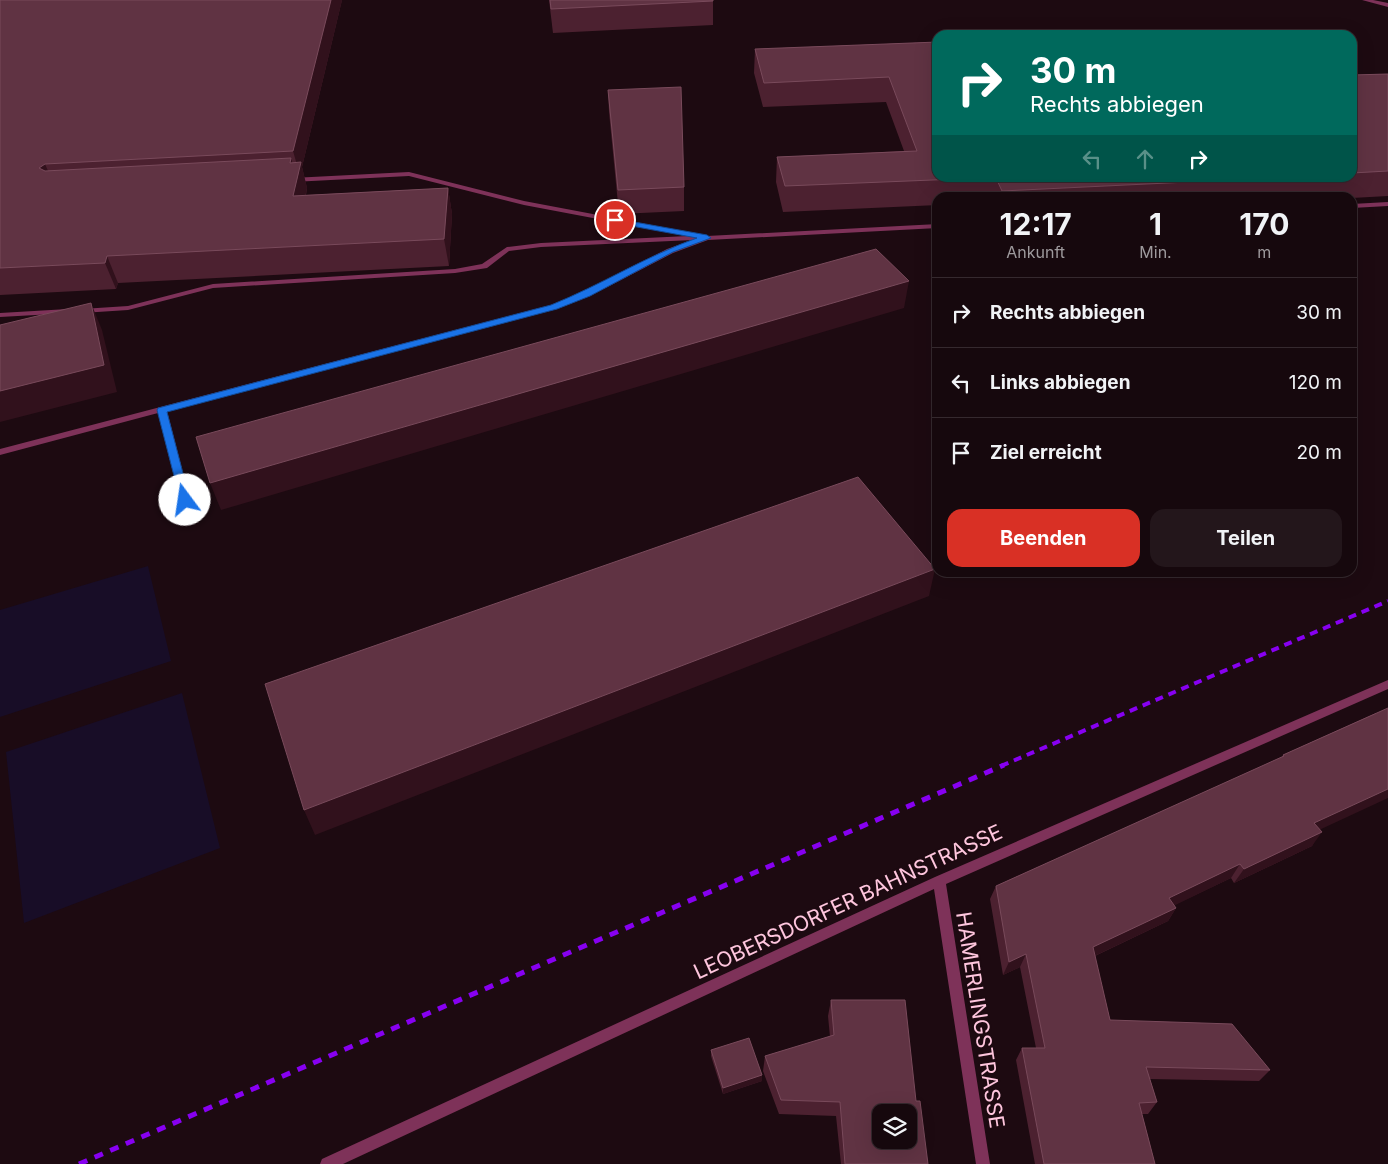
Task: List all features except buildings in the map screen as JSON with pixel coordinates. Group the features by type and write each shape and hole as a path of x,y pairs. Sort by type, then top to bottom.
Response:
{"street":[{"path":"1365,0 1388,5"},
{"path":"282,181 409,174 524,203 707,238"},
{"path":"1357,206 1388,204"},
{"path":"0,315 128,308 213,286 455,271 484,266 507,250 541,245 932,226"},
{"path":"0,452 554,307 587,294 670,250 707,238"},
{"path":"162,410 185,500"},
{"name":"LEOBERSDORFER BAHNSTRASSE","path":"327,1164 939,881 1388,684"},
{"name":"HAMERLINGSTRASSE","path":"939,881 982,1164"}],"shaded area":[{"path":"148,566 171,661 0,717 0,610"},
{"path":"182,693 220,848 24,923 6,752"}],"railway":[{"path":"1001,766 1388,601"},
{"path":"79,1164 1004,765"}],"route":[{"path":"185,500 162,410 554,307 587,294 670,250 707,238 615,220"}]}
